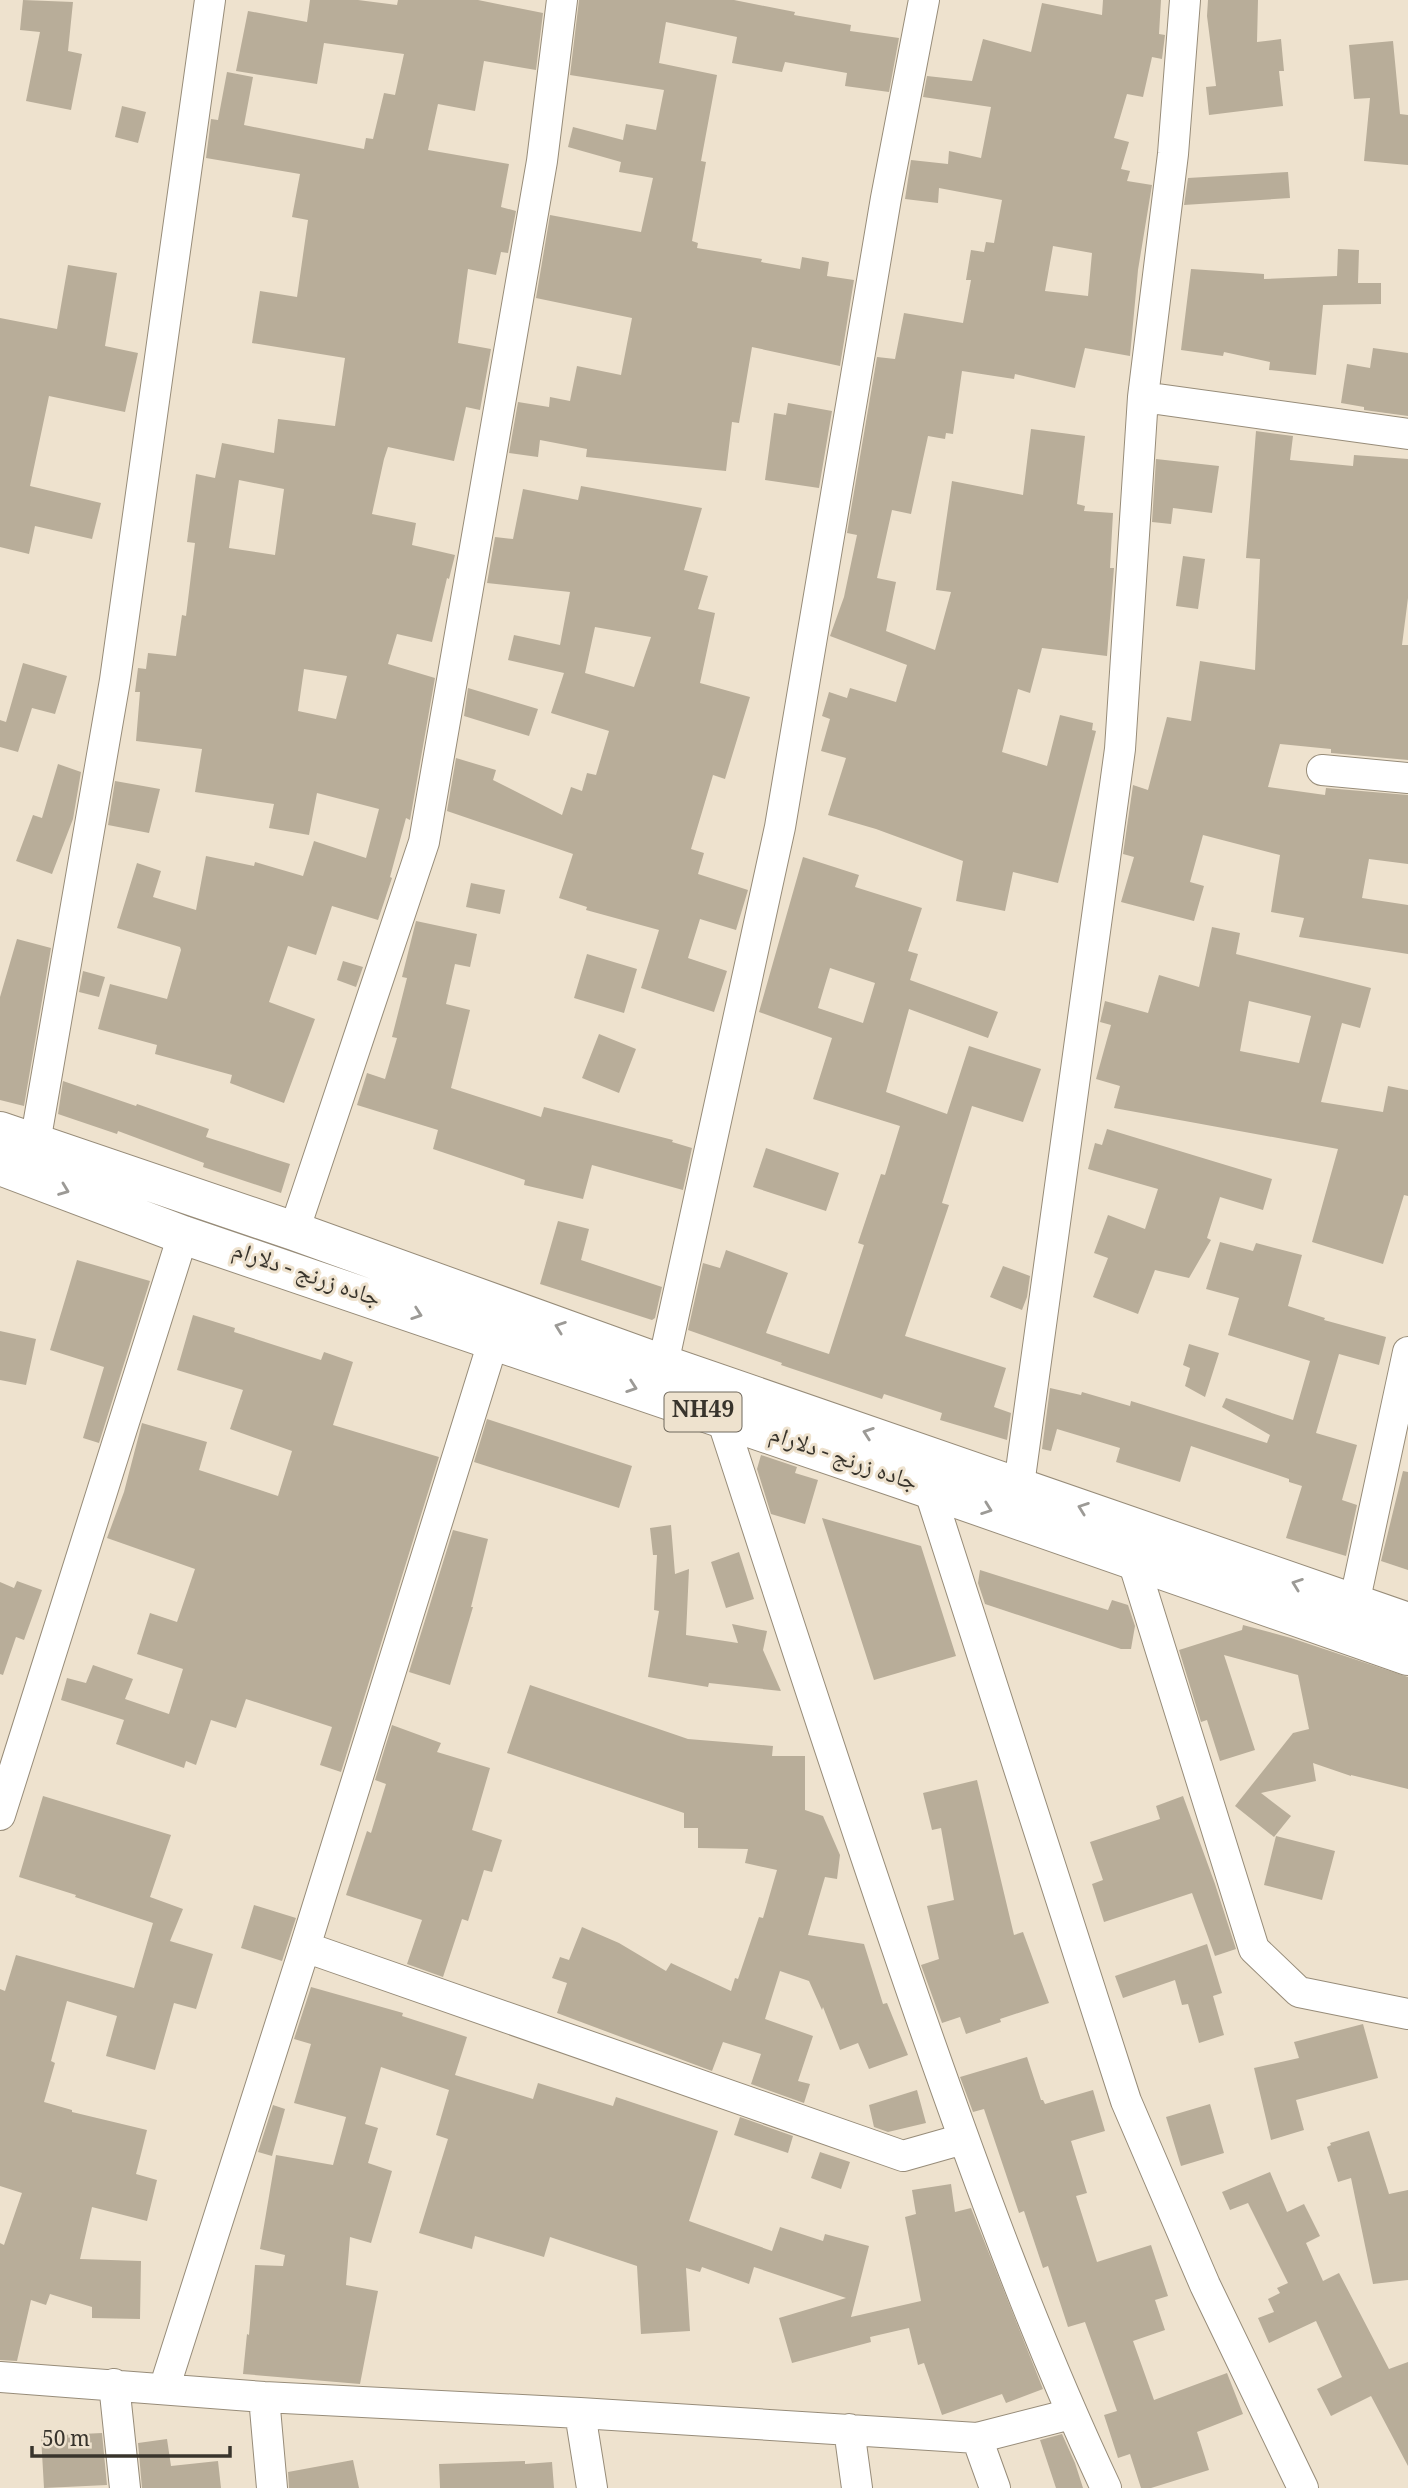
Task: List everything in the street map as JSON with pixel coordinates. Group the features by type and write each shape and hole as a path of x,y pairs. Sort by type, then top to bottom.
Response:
{"highway":[{"name":"جاده زرنج - دلارام","path":"0,1131 294,1231 663,1364 1019,1485 1408,1622"},
{"name":"جاده زرنج - دلارام","path":"0,1166 183,1235 494,1339 1408,1656"}],"street":[{"path":"35,1143 116,680 210,0"},
{"path":"294,1231 424,842 542,161 562,0"},
{"path":"663,1364 780,827 884,212 924,0"},
{"path":"1019,1485 1120,749 1143,397 1171,168 1185,0"},
{"path":"1143,397 1408,434"},
{"path":"1322,770 1408,778"},
{"path":"0,1815 183,1235"},
{"path":"163,2389 305,1948 494,1339"},
{"path":"1354,1604 1408,1352"},
{"path":"722,1419 862,1846 964,2139 1071,2414 1106,2488"},
{"path":"929,1489 1126,2101 1205,2284 1303,2488"},
{"path":"1133,1561 1254,1950 1299,1992 1408,2014"},
{"path":"305,1948 903,2156 964,2139"},
{"path":"0,2377 264,2397 580,2413 977,2438 1071,2414"},
{"path":"114,2384 125,2488"},
{"path":"264,2397 272,2488"},
{"path":"580,2413 592,2488"},
{"path":"849,2429 857,2488"},
{"path":"977,2438 995,2488"}],"building":[{"path":"23,0 73,2 68,51 82,54 71,110 26,101 40,32 20,30"},
{"path":"310,0 358,0 397,5 398,0 478,0 543,13 536,70 484,61 475,111 438,104 428,150 509,164 501,207 516,211 508,253 501,252 496,275 468,269 458,343 491,349 480,410 466,407 454,461 388,447 384,459 372,514 416,523 412,545 455,555 432,642 397,634 388,664 435,678 410,820 406,818 390,877 392,878 378,920 332,906 316,955 288,946 269,1002 315,1019 284,1103 230,1083 232,1075 155,1054 157,1045 98,1029 110,984 167,999 181,950 180,947 117,928 137,863 161,871 153,897 196,910 206,856 254,866 255,862 303,876 314,841 366,858 379,809 317,793 309,835 269,828 274,804 195,792 202,749 136,741 140,692 135,692 138,668 146,669 148,653 176,656 182,615 186,616 195,543 187,542 196,474 215,478 222,443 274,453 278,419 335,426 345,358 252,343 260,291 297,297 308,220 292,217 300,174 206,158 211,119 218,120 227,72 253,77 244,125 364,149 366,138 373,139 384,93 395,95 404,54 324,43 317,84 236,71 248,11 307,22","holes":["239,480 284,489 275,555 229,548","304,669 347,676 336,719 298,711"]},
{"path":"579,0 734,0 795,12 794,15 851,25 850,31 899,38 889,92 845,86 847,73 785,62 782,72 732,63 737,37 666,22 659,63 717,75 701,161 706,162 692,241 698,243 697,248 762,259 761,262 800,269 802,257 829,262 827,276 854,280 840,366 752,347 739,423 732,422 726,471 586,457 587,449 540,440 538,457 509,453 518,402 549,407 550,397 570,401 577,366 621,375 632,318 536,298 550,215 641,232 653,178 619,172 621,162 568,147 573,127 623,140 626,124 656,130 664,90 570,75"},
{"path":"1103,0 1161,0 1159,34 1165,35 1162,59 1152,57 1143,97 1127,94 1114,138 1129,142 1121,169 1130,171 1127,181 1152,185 1138,270 1130,356 1085,348 1075,388 1015,374 1014,379 962,371 953,434 946,433 945,439 928,436 911,514 892,510 877,578 896,582 886,631 935,650 951,592 936,590 952,481 1023,495 1031,429 1085,436 1077,504 1085,506 1084,511 1113,513 1110,568 1114,568 1107,656 1042,648 1030,693 1018,689 1002,752 1047,766 1060,715 1093,723 1092,730 1096,731 1058,883 1013,872 1005,911 956,901 963,861 876,829 828,815 846,758 821,751 830,719 822,716 829,692 847,698 850,688 896,702 907,665 830,636 844,597 857,535 847,533 877,357 895,359 904,313 963,323 971,280 966,280 971,250 984,252 986,242 994,243 1002,200 939,188 938,203 905,199 911,160 948,164 949,151 981,158 991,107 923,97 927,76 972,81 983,39 1031,52 1042,3 1102,15","holes":["1053,246 1092,253 1088,296 1045,291"]},
{"path":"1208,0 1258,0 1257,42 1281,39 1284,71 1279,71 1283,106 1209,115 1206,87 1216,86 1207,16"},
{"path":"1393,41 1400,114 1408,115 1408,165 1364,161 1370,98 1354,99 1349,45"},
{"path":"122,106 146,112 138,143 115,137"},
{"path":"1288,172 1290,198 1184,205 1188,178"},
{"path":"1338,249 1359,250 1358,283 1381,283 1381,304 1323,305 1316,375 1269,370 1270,362 1224,352 1223,356 1181,350 1191,269 1264,274 1264,279 1337,276"},
{"path":"68,265 117,273 105,346 138,353 125,412 49,396 30,486 101,503 92,539 35,526 29,554 0,547 0,318 57,329"},
{"path":"1373,348 1408,353 1408,416 1364,410 1364,407 1341,403 1347,364 1370,368"},
{"path":"788,403 832,411 819,488 765,480 774,413 786,415"},
{"path":"1256,431 1293,436 1290,460 1353,466 1354,455 1408,459 1408,598 1402,645 1408,645 1408,760 1331,753 1331,749 1280,744 1268,787 1325,795 1326,788 1408,795 1408,864 1369,859 1362,898 1408,905 1408,954 1299,937 1304,918 1271,912 1280,855 1203,835 1190,882 1204,886 1194,921 1121,902 1134,857 1123,854 1133,785 1148,790 1167,717 1191,721 1200,661 1255,670 1260,559 1246,558"},
{"path":"1156,459 1219,466 1212,513 1173,508 1171,524 1152,522"},
{"path":"581,486 702,508 684,570 708,576 698,609 715,613 700,683 750,697 725,779 713,775 691,849 704,853 698,874 748,890 736,930 700,919 688,958 727,971 714,1012 641,988 659,930 586,910 587,907 559,898 573,854 447,811 456,758 496,770 493,780 562,815 571,787 582,791 587,773 596,775 609,731 551,713 564,673 508,660 514,635 560,645 570,592 487,583 495,537 513,539 523,489 578,500","holes":["595,627 651,637 634,687 585,673"]},
{"path":"1183,556 1205,559 1198,609 1176,606"},
{"path":"23,663 67,676 55,714 32,708 18,752 0,747 0,720 6,722"},
{"path":"468,688 538,709 529,736 464,716"},
{"path":"58,764 81,772 73,819 52,874 16,861 33,815 42,818"},
{"path":"115,781 160,789 149,833 108,825"},
{"path":"803,857 859,875 855,887 922,908 908,951 918,954 910,980 998,1012 988,1038 909,1009 886,1092 947,1114 969,1046 1041,1069 1023,1122 972,1106 942,1203 949,1205 905,1336 1006,1368 994,1407 1011,1413 1007,1440 940,1420 942,1413 884,1394 882,1399 688,1330 703,1263 720,1268 726,1250 788,1273 766,1333 829,1354 864,1245 858,1243 881,1174 885,1175 900,1126 813,1099 832,1038 759,1012","holes":["830,968 875,983 863,1023 818,1008"]},
{"path":"471,883 505,890 500,914 466,907"},
{"path":"416,921 477,934 470,967 455,964 446,1004 470,1010 451,1088 541,1117 544,1107 673,1140 672,1142 692,1148 683,1190 592,1165 583,1199 524,1185 525,1180 433,1149 438,1130 357,1105 367,1073 385,1079 397,1038 392,1037 407,978 402,977"},
{"path":"1212,927 1240,933 1236,954 1371,988 1360,1028 1342,1023 1321,1102 1383,1112 1388,1086 1408,1090 1408,1196 1404,1195 1383,1264 1312,1242 1338,1149 1114,1108 1120,1086 1096,1079 1111,1025 1100,1022 1105,1001 1148,1013 1159,975 1199,987","holes":["1249,1001 1311,1016 1299,1063 1240,1051"]},
{"path":"17,939 51,948 24,1106 0,1100 0,997"},
{"path":"587,954 637,969 624,1013 574,998"},
{"path":"343,961 363,967 356,987 337,980"},
{"path":"83,971 105,977 99,997 79,992"},
{"path":"599,1034 636,1049 619,1093 582,1078"},
{"path":"63,1081 209,1129 206,1137 290,1164 281,1193 203,1167 204,1163 118,1131 117,1134 58,1114"},
{"path":"1107,1129 1272,1179 1263,1210 1220,1197 1207,1238 1211,1240 1189,1278 1155,1270 1138,1314 1093,1297 1108,1258 1094,1253 1108,1215 1145,1229 1158,1189 1088,1169 1095,1143 1102,1145"},
{"path":"766,1148 839,1173 826,1211 753,1187"},
{"path":"558,1221 589,1229 581,1260 662,1287 655,1318 652,1320 540,1284"},
{"path":"1220,1242 1253,1251 1256,1243 1302,1255 1288,1306 1325,1318 1324,1320 1386,1337 1379,1365 1339,1354 1316,1433 1357,1445 1342,1500 1357,1505 1346,1556 1286,1538 1302,1486 1289,1482 1289,1479 1191,1446 1180,1482 1116,1462 1120,1448 1057,1429 1051,1451 1042,1449 1050,1388 1081,1395 1082,1392 1130,1406 1131,1401 1267,1443 1270,1435 1222,1407 1226,1398 1293,1420 1310,1361 1228,1335 1239,1298 1206,1289"},
{"path":"77,1260 150,1281 99,1443 83,1438 104,1367 50,1350"},
{"path":"1003,1266 1030,1276 1022,1310 990,1297"},
{"path":"193,1315 235,1328 234,1332 321,1360 324,1352 353,1362 333,1425 439,1457 341,1772 320,1765 332,1727 246,1699 236,1728 211,1720 196,1765 186,1761 184,1768 116,1744 124,1720 61,1700 67,1678 86,1683 93,1665 133,1679 125,1699 169,1714 183,1669 137,1654 150,1613 177,1622 195,1569 107,1538 124,1492 142,1423 207,1442 199,1470 278,1496 292,1451 230,1429 243,1390 177,1370"},
{"path":"0,1331 36,1339 26,1385 0,1380"},
{"path":"1189,1344 1219,1353 1205,1397 1185,1386 1190,1368 1183,1365"},
{"path":"487,1419 632,1466 619,1508 474,1462"},
{"path":"761,1455 797,1467 795,1473 818,1480 805,1524 771,1514 757,1469"},
{"path":"1403,1471 1408,1472 1408,1570 1381,1561"},
{"path":"822,1518 921,1546 956,1656 874,1680"},
{"path":"671,1525 675,1574 689,1569 686,1635 738,1643 732,1624 767,1631 763,1650 781,1691 709,1683 708,1687 648,1677 659,1611 654,1610 657,1555 653,1555 650,1528"},
{"path":"453,1530 488,1539 473,1607 450,1685 409,1672"},
{"path":"739,1552 754,1599 726,1608 711,1562"},
{"path":"980,1570 1108,1610 1112,1600 1128,1605 1135,1626 1131,1649 1121,1649 985,1604 978,1583"},
{"path":"17,1581 42,1590 24,1640 16,1637 3,1675 0,1674 0,1582 14,1588"},
{"path":"1243,1625 1408,1677 1408,1789 1351,1776 1313,1763 1316,1781 1261,1793 1291,1816 1274,1837 1235,1806 1293,1733 1309,1729 1298,1675 1224,1655 1255,1750 1220,1761 1207,1720 1201,1722 1179,1650 1242,1630"},
{"path":"530,1685 688,1739 773,1746 772,1756 805,1756 805,1810 823,1816 840,1855 837,1879 825,1877 808,1935 864,1944 883,2004 887,2003 908,2055 869,2069 858,2043 840,2050 823,2007 822,2010 809,1981 780,1971 765,2019 813,2036 798,2081 810,2084 804,2103 751,2084 761,2054 723,2042 712,2071 557,2013 567,1983 552,1978 560,1957 569,1960 582,1927 619,1943 666,1971 671,1963 731,1991 735,1978 738,1979 759,1917 763,1918 777,1870 745,1863 748,1849 698,1848 698,1828 684,1828 684,1813 507,1753"},
{"path":"392,1725 441,1743 437,1752 490,1768 472,1830 502,1840 492,1872 484,1870 468,1921 462,1919 443,1977 407,1964 422,1920 346,1895 367,1831 371,1833 386,1784 375,1780"},
{"path":"977,1780 1014,1935 1023,1932 1049,2003 1000,2019 1001,2022 966,2034 960,2017 942,2023 921,1965 939,1959 927,1906 954,1900 941,1828 932,1830 923,1793"},
{"path":"43,1796 171,1835 150,1897 183,1909 170,1941 213,1954 196,2009 174,2003 155,2070 106,2056 117,2016 67,2001 51,2061 55,2063 44,2102 72,2112 147,2130 136,2174 157,2180 147,2221 92,2207 80,2259 141,2261 140,2319 92,2318 92,2307 50,2294 46,2305 31,2300 17,2361 0,2360 0,2243 4,2245 22,2193 0,2186 0,1989 5,1991 16,1955 134,1988 153,1923 19,1877"},
{"path":"1183,1796 1236,1949 1215,1956 1192,1893 1104,1922 1092,1884 1103,1880 1090,1842 1160,1819 1156,1806"},
{"path":"1276,1836 1335,1851 1322,1900 1264,1885"},
{"path":"254,1905 296,1918 282,1961 241,1948"},
{"path":"1207,1944 1222,1993 1213,1996 1224,2035 1199,2043 1188,2004 1182,2005 1175,1980 1123,1998 1115,1976"},
{"path":"311,1987 403,2013 402,2016 467,2037 455,2075 533,2099 538,2083 613,2106 616,2097 718,2131 689,2221 772,2251 780,2227 823,2241 825,2234 869,2246 851,2317 921,2301 905,2217 916,2214 912,2190 951,2184 955,2212 971,2208 1043,2389 1006,2403 1002,2394 942,2415 924,2363 918,2365 909,2328 870,2337 871,2342 792,2363 779,2318 846,2298 754,2267 749,2284 702,2267 700,2272 686,2268 690,2331 641,2334 637,2266 550,2237 544,2257 475,2236 472,2249 419,2233 448,2139 436,2135 449,2090 381,2067 365,2124 378,2128 368,2163 392,2171 371,2243 350,2237 346,2285 378,2291 360,2384 243,2374 255,2265 283,2266 285,2255 260,2249 276,2155 333,2165 346,2117 294,2103 311,2044 294,2039"},
{"path":"1363,2024 1378,2078 1296,2100 1304,2130 1271,2140 1254,2068 1299,2058 1294,2042"},
{"path":"1027,2057 1041,2100 1045,2104 1093,2090 1105,2131 1071,2141 1087,2193 1076,2196 1097,2262 1151,2245 1168,2296 1155,2300 1165,2330 1133,2341 1154,2400 1227,2373 1243,2414 1197,2432 1209,2470 1151,2488 1141,2488 1130,2454 1118,2458 1104,2415 1117,2411 1085,2322 1068,2327 1048,2266 1043,2268 1024,2211 1019,2213 984,2109 973,2112 960,2077"},
{"path":"917,2090 926,2123 888,2132 874,2127 869,2105"},
{"path":"1210,2104 1224,2153 1181,2166 1166,2117"},
{"path":"273,2105 285,2109 272,2156 258,2152"},
{"path":"740,2117 793,2136 788,2153 734,2135"},
{"path":"1369,2131 1389,2194 1408,2190 1408,2280 1373,2284 1351,2178 1338,2182 1327,2147 1330,2143"},
{"path":"820,2152 850,2162 841,2189 811,2178"},
{"path":"1270,2172 1287,2212 1304,2204 1320,2236 1306,2243 1323,2281 1339,2273 1389,2369 1408,2362 1408,2466 1371,2396 1331,2416 1317,2389 1342,2377 1316,2321 1269,2343 1258,2318 1274,2312 1268,2299 1280,2293 1277,2288 1288,2283 1248,2203 1230,2210 1222,2192"},
{"path":"102,2433 107,2485 44,2488 41,2436"},
{"path":"1062,2434 1083,2488 1056,2488 1040,2440"},
{"path":"167,2439 171,2466 218,2461 221,2488 142,2488 138,2443"},
{"path":"353,2460 359,2488 289,2488 288,2472"},
{"path":"525,2461 525,2464 552,2462 554,2488 440,2488 439,2464"}]}
